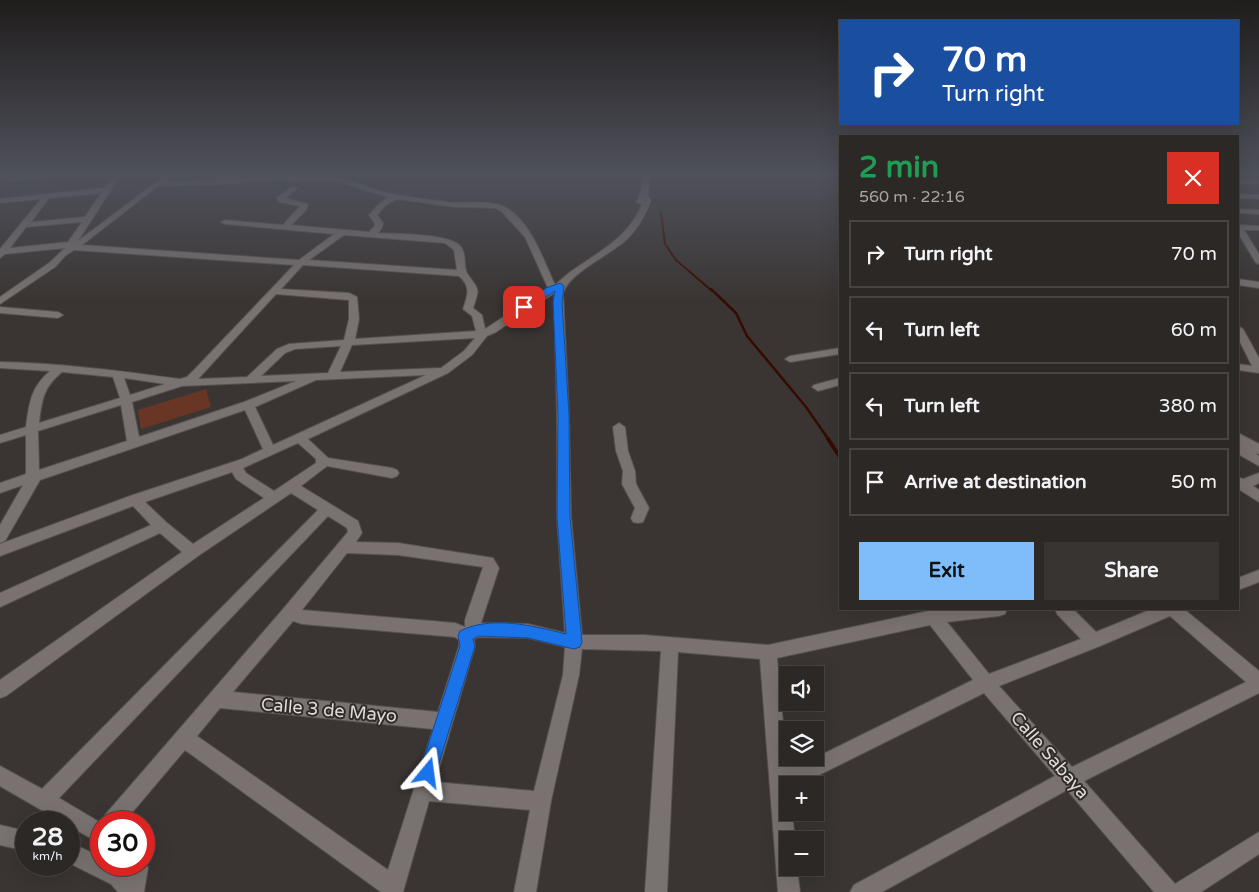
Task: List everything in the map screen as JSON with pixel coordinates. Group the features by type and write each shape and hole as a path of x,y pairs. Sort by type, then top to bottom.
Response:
{"street":[{"path":"1,253 30,218"},
{"path":"0,300 52,265 71,246 111,218"},
{"path":"285,227 294,218"},
{"path":"371,234 378,228 379,223 374,218"},
{"path":"511,218 529,236 551,286 557,287"},
{"path":"250,379 287,347 349,341 483,334 492,330 557,287 572,274 613,249 639,222 641,218"},
{"path":"71,246 86,219"},
{"path":"24,225 86,219"},
{"path":"225,222 412,236 453,242 457,245 461,254 462,273"},
{"path":"1239,227 1259,228"},
{"path":"1239,229 1259,261"},
{"path":"0,439 191,379 300,263 342,232"},
{"path":"1248,244 1259,246"},
{"path":"1,253 71,246 462,273 474,291 468,309 478,316 479,327 483,334"},
{"path":"1239,282 1259,286"},
{"path":"525,892 541,802 571,675 574,642 564,517 563,415 557,287"},
{"path":"274,291 352,297 355,319 349,341 333,375"},
{"path":"0,310 58,316"},
{"path":"1239,331 1259,369"},
{"path":"0,550 135,500 235,467 300,438 444,371 468,353 483,334"},
{"path":"790,359 839,351"},
{"path":"0,365 35,366 119,374 181,383 444,371"},
{"path":"1239,366 1259,369"},
{"path":"0,537 31,486 34,477 32,429 36,397 47,380 59,369"},
{"path":"119,374 118,378 126,400 134,444"},
{"path":"0,488 248,405 309,380 313,376"},
{"path":"818,387 839,381"},
{"path":"248,405 270,451"},
{"path":"619,427 622,451 629,471 629,484 642,508 638,518"},
{"path":"300,438 322,458 322,461"},
{"path":"1239,438 1259,450"},
{"path":"1239,449 1259,462"},
{"path":"322,461 392,473"},
{"path":"0,690 193,552 273,497 292,487 318,468 322,461"},
{"path":"235,467 242,476 273,497"},
{"path":"1239,484 1259,478"},
{"path":"1239,484 1259,497"},
{"path":"121,811 356,533 355,527 292,487"},
{"path":"135,500 161,526 193,552"},
{"path":"44,800 327,509"},
{"path":"0,600 161,526"},
{"path":"184,738 393,889 467,646 473,620 492,568 488,562 398,549 344,547"},
{"path":"1239,584 1259,576"},
{"path":"290,613 302,617 455,630 469,633 528,631 574,642 644,642 768,652 933,617 991,610"},
{"path":"1064,610 1094,641"},
{"path":"768,652 780,776 800,774 986,683 1094,641 1166,610"},
{"path":"861,892 1070,778 1259,683 1174,610"},
{"name":"Calle Sabaya","path":"933,617 986,683 1168,892"},
{"path":"656,892 670,645"},
{"name":"Calle 3 de Mayo","path":"216,699 443,721"},
{"path":"0,775 90,827"},
{"path":"423,791 541,802"},
{"path":"783,821 789,892"},
{"path":"0,835 15,838"},
{"path":"1182,892 1259,842"},
{"path":"80,857 118,876 132,892"},
{"path":"132,892 136,876"}],"shaded area":[{"path":"206,389 211,407 141,429 138,410"}],"waterway":[{"path":"662,218 665,244 676,260 712,291"},
{"path":"711,289 736,313 747,336 806,407 829,440"},
{"path":"828,439 839,456"}],"route":[{"path":"428,773 467,646 468,642 465,636 473,630 528,631 574,642 564,517 563,415 558,302 560,286 549,290 524,307"}]}
